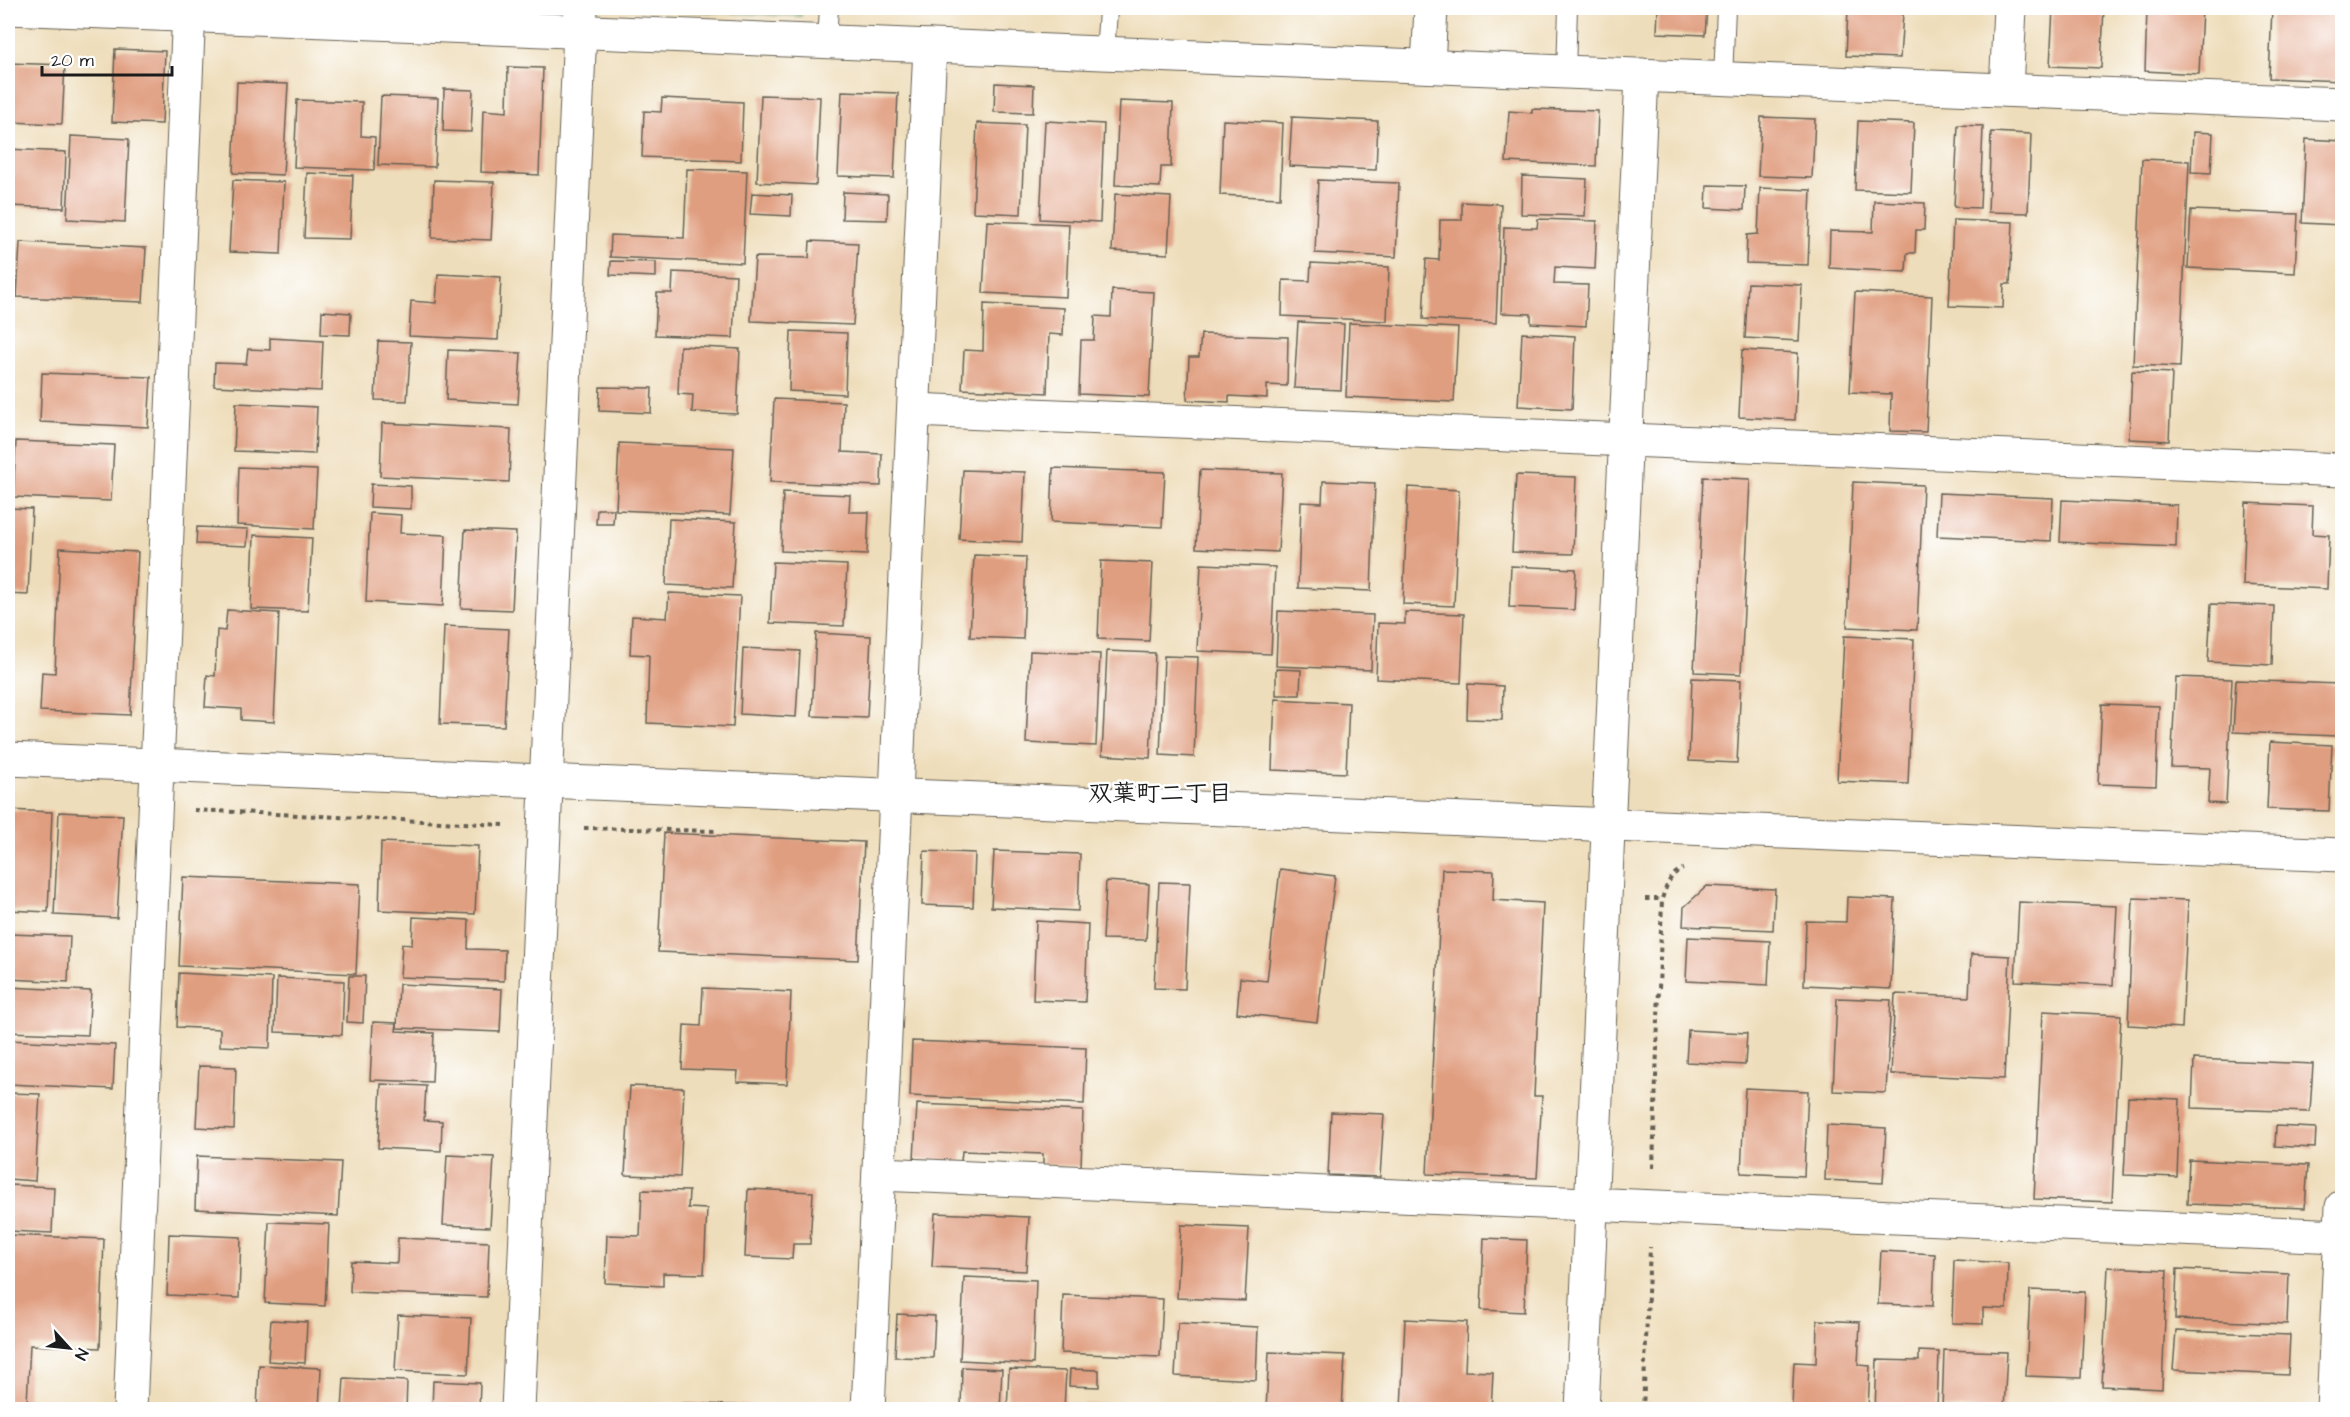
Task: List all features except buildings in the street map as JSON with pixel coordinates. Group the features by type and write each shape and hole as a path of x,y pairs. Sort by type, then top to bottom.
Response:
{"street":[{"path":"8,8 581,19 827,42 2343,104"},
{"path":"1428,66 1431,8"},
{"path":"2006,90 2010,8"},
{"path":"130,1410 189,11"},
{"path":"518,1410 581,19"},
{"path":"868,1410 930,46"},
{"path":"1582,1410 1642,75"},
{"path":"914,410 2343,470"},
{"path":"8,759 2343,855"},
{"path":"879,1174 1651,1207 2342,1221 2333,1410"}],"lane":[{"path":"827,42 829,8"},
{"path":"1105,53 1108,11 1106,8"},
{"path":"1566,72 1568,8"},
{"path":"1723,79 1726,8"}],"path":[{"path":"155,808 544,828 719,831"},
{"path":"1643,1410 1662,899 1667,883 1678,871 1688,867"}],"green space":[{"path":"623,8 801,8 801,16"}],"district":[{"name":"双葉町二丁目","path":"1160,794"}]}
